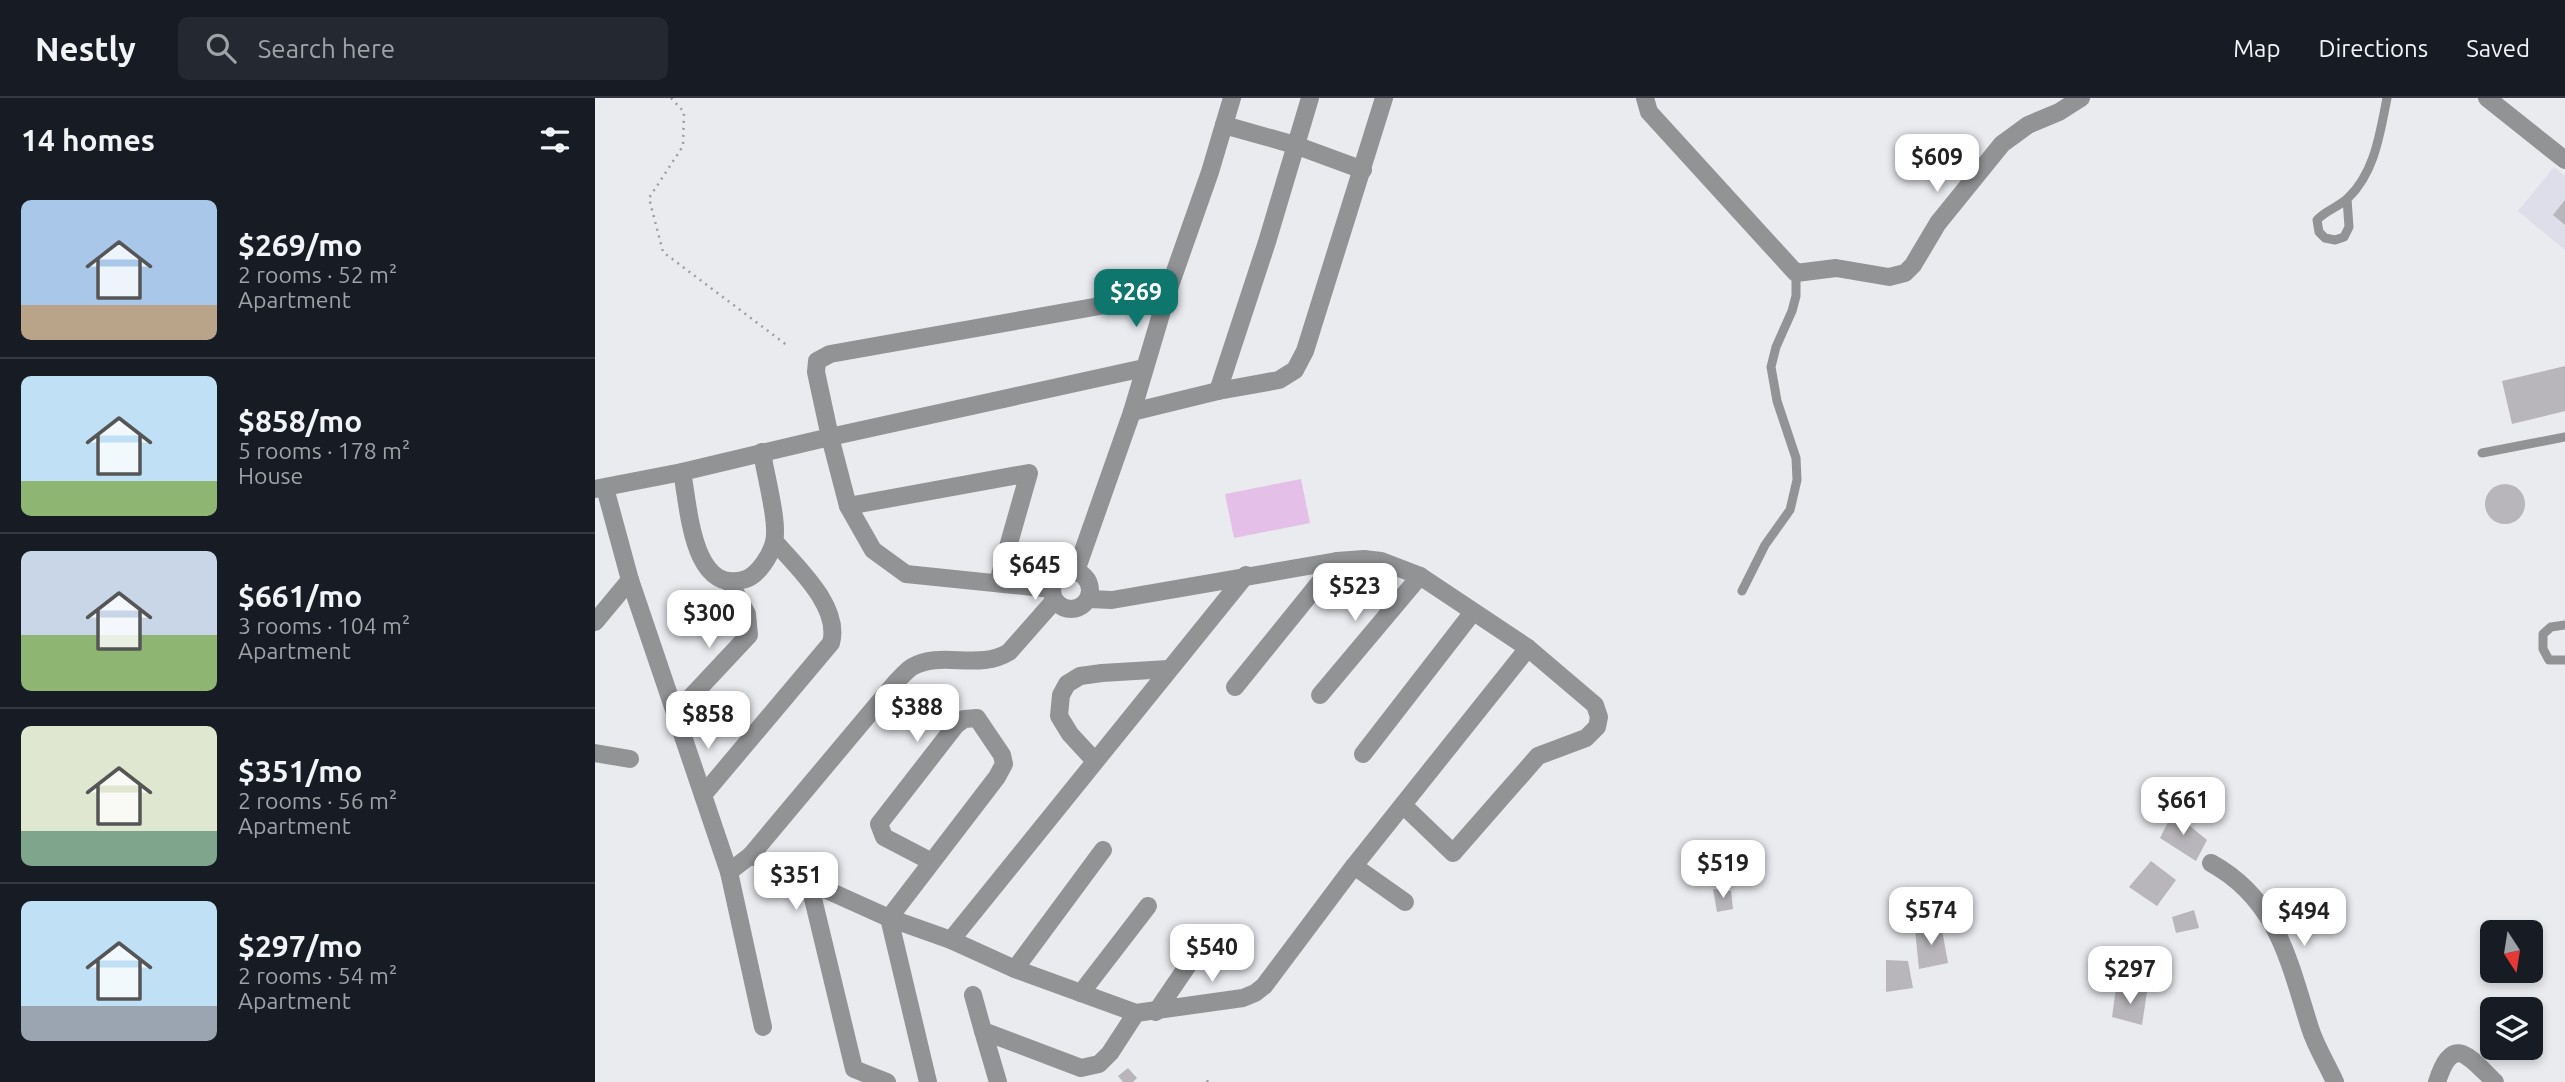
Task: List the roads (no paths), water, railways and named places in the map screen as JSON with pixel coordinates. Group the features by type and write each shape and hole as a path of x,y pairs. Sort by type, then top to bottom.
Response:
{"street":[{"path":"1076,571 1132,412 1167,294 1232,98"},
{"path":"1219,391 1268,242 1310,98"},
{"path":"1132,412 1279,380 1295,370 1305,351 1384,98"},
{"path":"1645,98 1649,112 1796,273 1836,268 1889,277 1905,274 1913,265 1938,223 2002,144 2028,125 2059,112 2081,98"},
{"path":"2487,98 2565,160"},
{"path":"1224,125 1295,145 1363,170"},
{"path":"1053,595 998,582 905,574 873,550 848,506 829,437 816,372 817,361 830,354 1167,294"},
{"path":"764,1027 729,872 600,488 1144,368"},
{"path":"682,472 701,561 713,577 730,583 749,579 764,563 775,542 775,522 762,452"},
{"path":"848,506 1029,473 998,582"},
{"path":"703,795 831,643 834,631 831,617 821,600 775,542"},
{"path":"1089,599 1112,600 1337,561 1381,561 1420,576 1528,648 1595,705 1599,717 1597,727 1586,738 1538,756 1453,853 1403,805"},
{"path":"1235,687 1337,561"},
{"path":"729,872 751,855 911,667 927,661 989,661 1001,657 1009,652 1053,595 1057,576 1076,571 1087,579 1090,585 1089,599 1084,605 1070,610 1058,606 1053,595"},
{"path":"951,940 1246,575"},
{"path":"1320,695 1420,576"},
{"path":"595,622 630,580"},
{"path":"675,714 749,635 747,614 730,583"},
{"path":"1363,754 1473,612"},
{"path":"751,855 889,918 951,940 1015,969 1136,1013 1243,999 1264,986 1354,866 1528,648"},
{"path":"1095,761 1070,734 1059,716 1061,695 1067,684 1080,676 1168,669"},
{"path":"889,918 932,862 997,777 1004,764 1002,755 977,718 964,719 956,725 879,824 884,837 932,862"},
{"path":"595,753 630,759"},
{"path":"1015,969 1103,850"},
{"path":"2211,863 2250,891 2265,909 2294,971 2311,1031 2335,1082"},
{"path":"1354,866 1405,901"},
{"path":"809,882 853,1069 887,1082"},
{"path":"1081,993 1148,906"},
{"path":"889,918 928,1082"},
{"path":"1156,1012 1197,952"},
{"path":"973,995 998,1082"},
{"path":"983,1031 1081,1068 1099,1064 1110,1053 1136,1013"},
{"path":"2437,1082 2443,1063 2451,1054 2459,1052 2467,1055 2495,1082"}],"lane":[{"path":"2347,199 2349,227 2344,237 2335,240 2325,238 2319,232 2317,220 2324,212 2347,199 2366,174 2378,144 2387,98"},
{"path":"1742,591 1765,545 1790,510 1797,480 1796,458 1776,401 1771,368 1776,347 1796,296 1796,273"},
{"path":"2482,453 2565,437"},
{"path":"2565,625 2550,627 2543,634 2543,649 2549,660 2565,660"}]}
